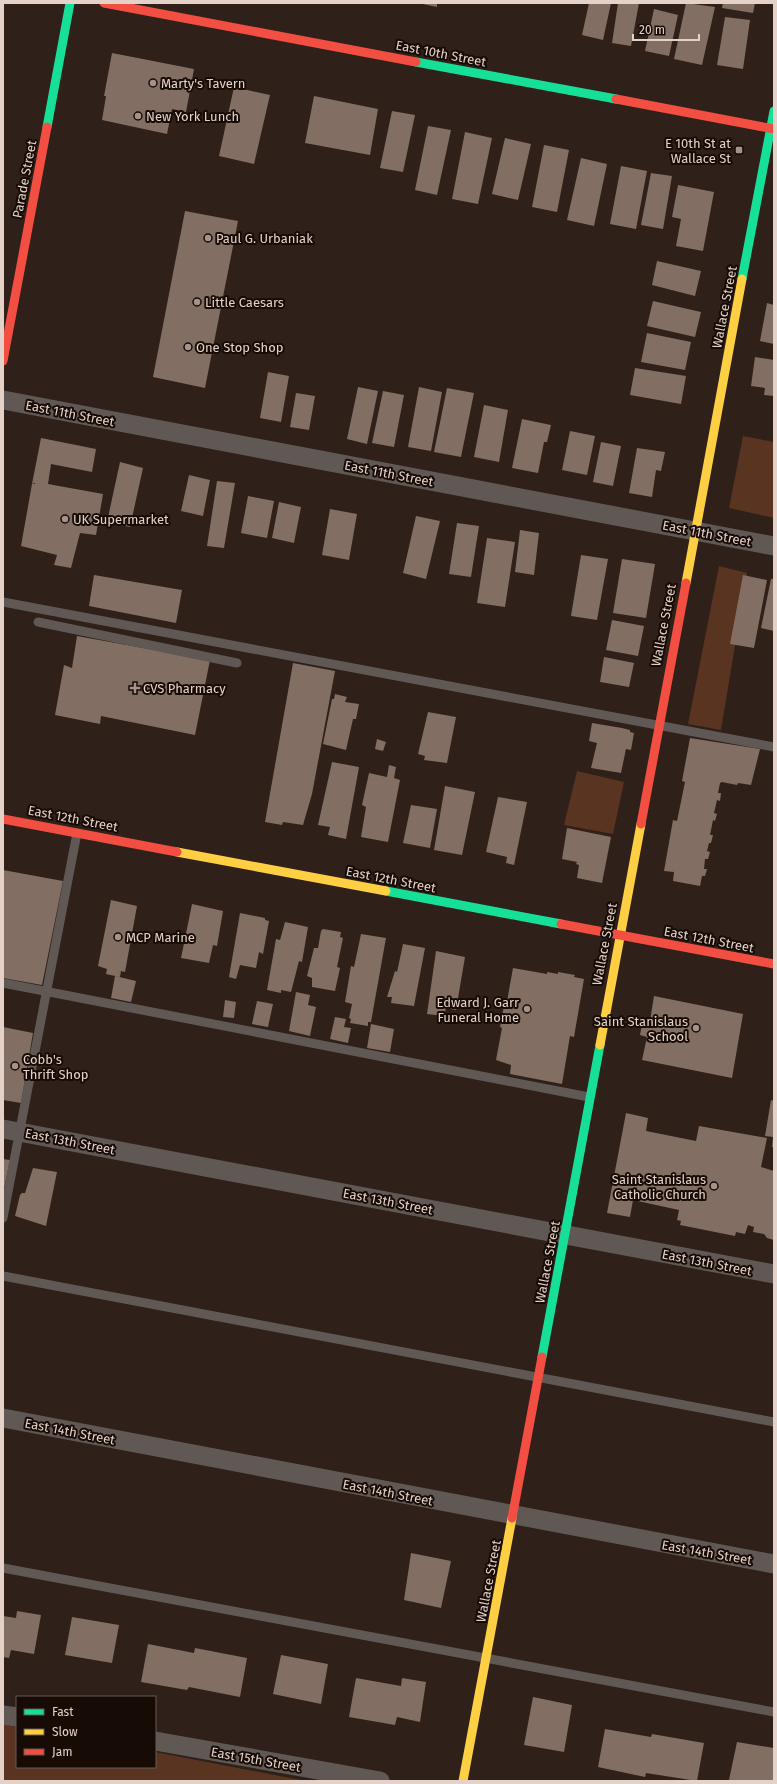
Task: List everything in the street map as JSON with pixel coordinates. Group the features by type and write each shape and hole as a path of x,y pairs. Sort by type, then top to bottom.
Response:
{"street":[{"name":"Parade Street","path":"3,361 70,3"},
{"name":"East 10th Street","path":"104,3 772,128"},
{"name":"Wallace Street","path":"463,1781 694,531 772,128 774,111"},
{"name":"East 11th Street","path":"3,400 774,546"},
{"name":"East 12th Street","path":"3,819 774,964"},
{"name":"East 13th Street","path":"11,1130 774,1274"},
{"name":"East 14th Street","path":"3,1418 513,1516 774,1564"},
{"path":"3,1715 16,1717"},
{"name":"East 15th Street","path":"156,1741 380,1781"}],"lane":[{"path":"3,602 774,747"},
{"path":"38,622 237,663"},
{"path":"3,1218 11,1130 46,992 77,833"},
{"path":"3,983 589,1097"},
{"path":"3,1276 774,1422"},
{"path":"3,1568 774,1712"}],"shaded area":[{"path":"743,436 774,442 774,518 729,508"},
{"path":"719,566 747,573 721,730 688,724"},
{"path":"577,771 624,782 613,834 564,825"},
{"path":"3,1724 16,1727 16,1768 156,1768 156,1752 306,1781 3,1781"}],"building":[{"path":"418,3 437,3 437,7"},
{"path":"589,3 611,3 603,40 582,35"},
{"path":"618,3 639,3 631,46 612,43"},
{"path":"686,3 715,7 702,65 674,59"},
{"path":"723,3 755,3 753,13 722,8"},
{"path":"654,9 678,15 669,56 645,51"},
{"path":"725,17 750,20 743,69 717,65"},
{"path":"112,53 194,69 186,112 172,109 167,134 102,120 106,96 104,96"},
{"path":"234,87 270,95 254,164 219,156"},
{"path":"314,96 378,109 370,155 305,143"},
{"path":"392,111 415,115 403,172 380,168"},
{"path":"428,126 451,130 437,195 415,190"},
{"path":"465,132 492,138 478,204 452,199"},
{"path":"505,138 531,144 518,200 492,194"},
{"path":"544,145 569,150 557,212 532,207"},
{"path":"581,158 607,164 594,226 567,220"},
{"path":"621,166 647,171 636,229 610,224"},
{"path":"651,173 672,176 663,229 641,225"},
{"path":"678,185 714,192 703,251 676,246 681,219 672,217"},
{"path":"185,211 238,221 205,388 153,377"},
{"path":"657,261 701,271 695,296 652,285"},
{"path":"653,301 701,312 695,337 647,326"},
{"path":"767,303 774,305 774,344 760,341"},
{"path":"647,333 691,342 685,370 641,362"},
{"path":"755,357 774,360 774,396 764,395 765,388 751,386"},
{"path":"635,368 686,376 681,404 630,395"},
{"path":"268,372 289,376 281,422 260,418"},
{"path":"358,387 378,391 367,444 347,439"},
{"path":"419,387 442,392 431,451 408,447"},
{"path":"447,388 474,393 461,457 434,452"},
{"path":"383,391 404,395 394,447 372,443"},
{"path":"296,393 315,396 309,430 290,427"},
{"path":"484,405 508,410 499,462 474,457"},
{"path":"522,419 551,425 547,442 544,442 538,473 512,468"},
{"path":"570,431 595,436 587,475 562,470"},
{"path":"41,438 96,449 92,472 51,464 48,484 103,494 96,535 80,533 71,568 54,565 57,555 21,546 32,484"},
{"path":"601,442 621,446 613,486 593,482"},
{"path":"637,448 665,452 661,471 656,470 652,497 629,493"},
{"path":"120,462 143,468 130,527 107,522"},
{"path":"189,475 210,480 203,516 181,511"},
{"path":"217,481 235,483 224,548 207,546"},
{"path":"248,496 274,501 267,538 241,533"},
{"path":"279,502 301,507 294,543 272,538"},
{"path":"330,509 357,514 349,560 322,555"},
{"path":"416,516 440,521 426,579 403,573"},
{"path":"457,523 479,526 471,577 449,574"},
{"path":"520,530 539,533 534,575 515,572"},
{"path":"487,538 515,542 505,607 477,603"},
{"path":"581,555 608,559 597,620 571,616"},
{"path":"622,559 655,564 646,618 613,613"},
{"path":"94,575 182,590 176,623 89,606"},
{"path":"743,575 767,580 754,648 730,644"},
{"path":"771,579 774,579 774,631 761,628"},
{"path":"612,620 644,626 638,656 606,650"},
{"path":"77,636 210,660 195,735 101,716 100,724 55,715 64,665 72,668"},
{"path":"604,657 634,663 629,687 600,682"},
{"path":"293,663 335,671 312,794 303,825 283,822 282,825 265,822"},
{"path":"335,694 347,697 345,702 359,704 356,719 353,719 346,750 323,744 332,699 334,699"},
{"path":"428,712 456,717 447,763 424,760 425,756 418,754"},
{"path":"592,723 622,728 630,730 630,732 634,733 631,750 626,749 621,773 591,768 597,743 589,741"},
{"path":"690,738 760,749 751,785 720,783 718,793 721,793 720,801 717,800 714,813 717,814 715,821 713,820 710,835 713,835 707,851 710,852 708,859 705,859 704,869 707,869 705,876 702,876 700,886 673,881 674,872 664,871 673,820 677,821 685,782 682,781"},
{"path":"377,739 386,742 383,751 375,749"},
{"path":"332,762 359,767 346,839 328,835 330,827 318,825"},
{"path":"389,765 396,767 394,778 400,780 388,842 361,837 366,807 362,805 369,773 387,777"},
{"path":"445,786 475,792 462,855 434,850"},
{"path":"498,797 527,802 514,865 506,863 507,857 486,852"},
{"path":"411,805 437,809 430,848 403,843"},
{"path":"567,828 611,837 602,883 577,878 579,865 576,864 577,862 562,859"},
{"path":"3,870 63,881 42,985 3,978"},
{"path":"111,900 137,906 125,972 121,971 120,977 106,974 107,969 98,966"},
{"path":"192,904 223,911 217,946 213,945 209,963 181,958"},
{"path":"240,913 265,918 265,920 269,921 263,954 259,952 256,968 240,965 236,979 229,977"},
{"path":"285,922 308,927 302,962 299,961 291,992 281,990 281,993 267,990 276,939 280,940"},
{"path":"323,929 341,932 340,937 343,938 337,967 340,968 335,991 312,987 312,978 307,976 314,948 318,948 321,931"},
{"path":"361,934 386,938 371,1022 368,1022 368,1026 350,1023 351,1019 349,1018 352,1004 345,1002 351,966 354,967"},
{"path":"403,944 425,948 414,1006 391,1003 392,997 387,997 395,971 397,972"},
{"path":"436,951 465,957 456,1010 446,1008 444,1016 427,1014"},
{"path":"513,968 547,974 547,972 558,974 558,972 575,975 574,977 584,979 574,1037 570,1036 562,1084 510,1074 511,1065 496,1060 502,1028 500,1027 504,1006 506,1007"},
{"path":"115,976 136,981 131,1002 111,998"},
{"path":"296,992 310,995 308,1005 316,1007 310,1036 289,1031"},
{"path":"654,996 743,1014 732,1078 642,1060 647,1037 640,1035 643,1019 650,1021"},
{"path":"225,1000 236,1002 234,1018 223,1017"},
{"path":"257,1001 273,1004 268,1027 252,1024"},
{"path":"335,1017 346,1019 344,1027 351,1028 348,1043 330,1039"},
{"path":"371,1024 394,1029 390,1052 367,1048"},
{"name":"Cobb's Thrift Shop","path":"3,1027 33,1033 21,1103 3,1100"},
{"path":"771,1100 774,1101 774,1147 772,1147 773,1137 765,1136"},
{"path":"626,1113 648,1118 646,1131 696,1141 699,1126 767,1138 761,1167 774,1171 774,1240 767,1238 764,1234 753,1232 754,1227 748,1225 745,1234 736,1232 735,1236 680,1225 681,1221 677,1220 679,1210 633,1200 630,1217 607,1213"},
{"path":"3,1159 10,1160 3,1194"},
{"path":"33,1168 57,1172 46,1226 15,1216 20,1195 25,1193"},
{"path":"411,1553 451,1561 441,1608 404,1600"},
{"path":"17,1611 41,1615 34,1654 11,1650 9,1658 3,1657 3,1616 16,1618"},
{"path":"72,1617 119,1625 112,1663 65,1655"},
{"path":"148,1644 194,1653 195,1648 247,1658 240,1697 189,1687 187,1690 141,1682"},
{"path":"281,1655 328,1664 321,1704 273,1694"},
{"path":"356,1678 401,1686 402,1678 426,1682 420,1722 397,1717 395,1725 349,1717"},
{"path":"533,1697 572,1705 564,1752 524,1745"},
{"path":"605,1729 651,1737 652,1734 704,1743 697,1781 646,1773 645,1777 598,1767"},
{"path":"737,1742 774,1748 774,1781 729,1780"}],"traffic: fast":[{"path":"47,127 70,3"},
{"path":"416,62 616,99"},
{"path":"742,279 774,111"},
{"path":"386,891 561,924"},
{"path":"542,1357 600,1045"}],"traffic: slow":[{"path":"686,583 742,279"},
{"path":"600,1045 641,824"},
{"path":"177,852 386,891"},
{"path":"463,1781 512,1518"}],"traffic: jam":[{"path":"104,3 416,62"},
{"path":"616,99 774,129"},
{"path":"3,361 47,127"},
{"path":"641,824 686,583"},
{"path":"3,819 177,852"},
{"path":"561,924 774,964"},
{"path":"512,1518 542,1357"}],"place":[{"name":"Marty's Tavern","path":"153,83"},
{"name":"New York Lunch","path":"138,116"},
{"name":"E 10th St at Wallace St","path":"739,150"},
{"name":"Paul G. Urbaniak","path":"208,238"},
{"name":"Little Caesars","path":"197,302"},
{"name":"One Stop Shop","path":"188,347"},
{"name":"UK Supermarket","path":"65,519"},
{"name":"CVS Pharmacy","path":"135,688"},
{"name":"MCP Marine","path":"118,937"},
{"name":"Edward J. Garr Funeral Home","path":"527,1009"},
{"name":"Saint Stanislaus School","path":"696,1028"},
{"name":"Cobb's Thrift Shop","path":"15,1066"},
{"name":"Saint Stanislaus Catholic Church","path":"714,1186"}]}
